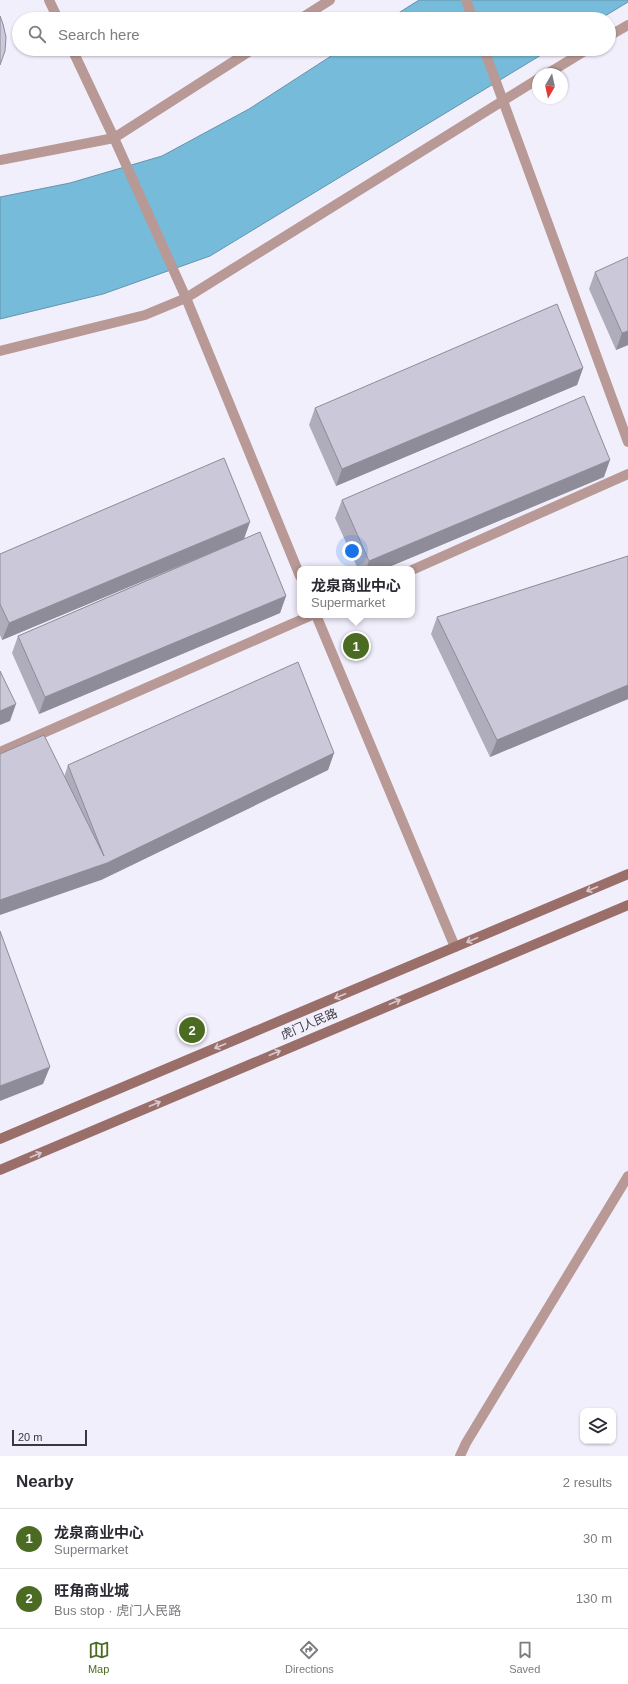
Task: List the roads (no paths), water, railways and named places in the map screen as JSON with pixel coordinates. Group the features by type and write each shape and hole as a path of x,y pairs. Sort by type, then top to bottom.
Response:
{"main road":[{"name":"虎门人民路","path":"0,1139 628,874"},
{"name":"虎门人民路","path":"0,1170 628,905"}],"street":[{"path":"49,0 55,12"},
{"path":"311,12 330,0"},
{"path":"466,0 470,12"},
{"path":"616,32 628,25"},
{"path":"75,56 186,298 297,569"},
{"path":"0,160 114,138 242,56"},
{"path":"487,56 628,442"},
{"path":"557,68 577,56"},
{"path":"0,351 145,315 186,298 503,100 532,83"},
{"path":"415,569 628,474"},
{"path":"0,752 305,618"},
{"path":"317,618 455,947"},
{"path":"460,1456 466,1443 628,1176"}],"water":[{"path":"419,0 628,0 628,2 612,12 400,12"},
{"path":"331,56 539,56 210,256 103,294 0,319 0,197 70,183 162,156 249,109"}],"place":[{"name":"龙泉商业中心","path":"356,646"},
{"name":"旺角商业城","path":"192,1030"}]}
